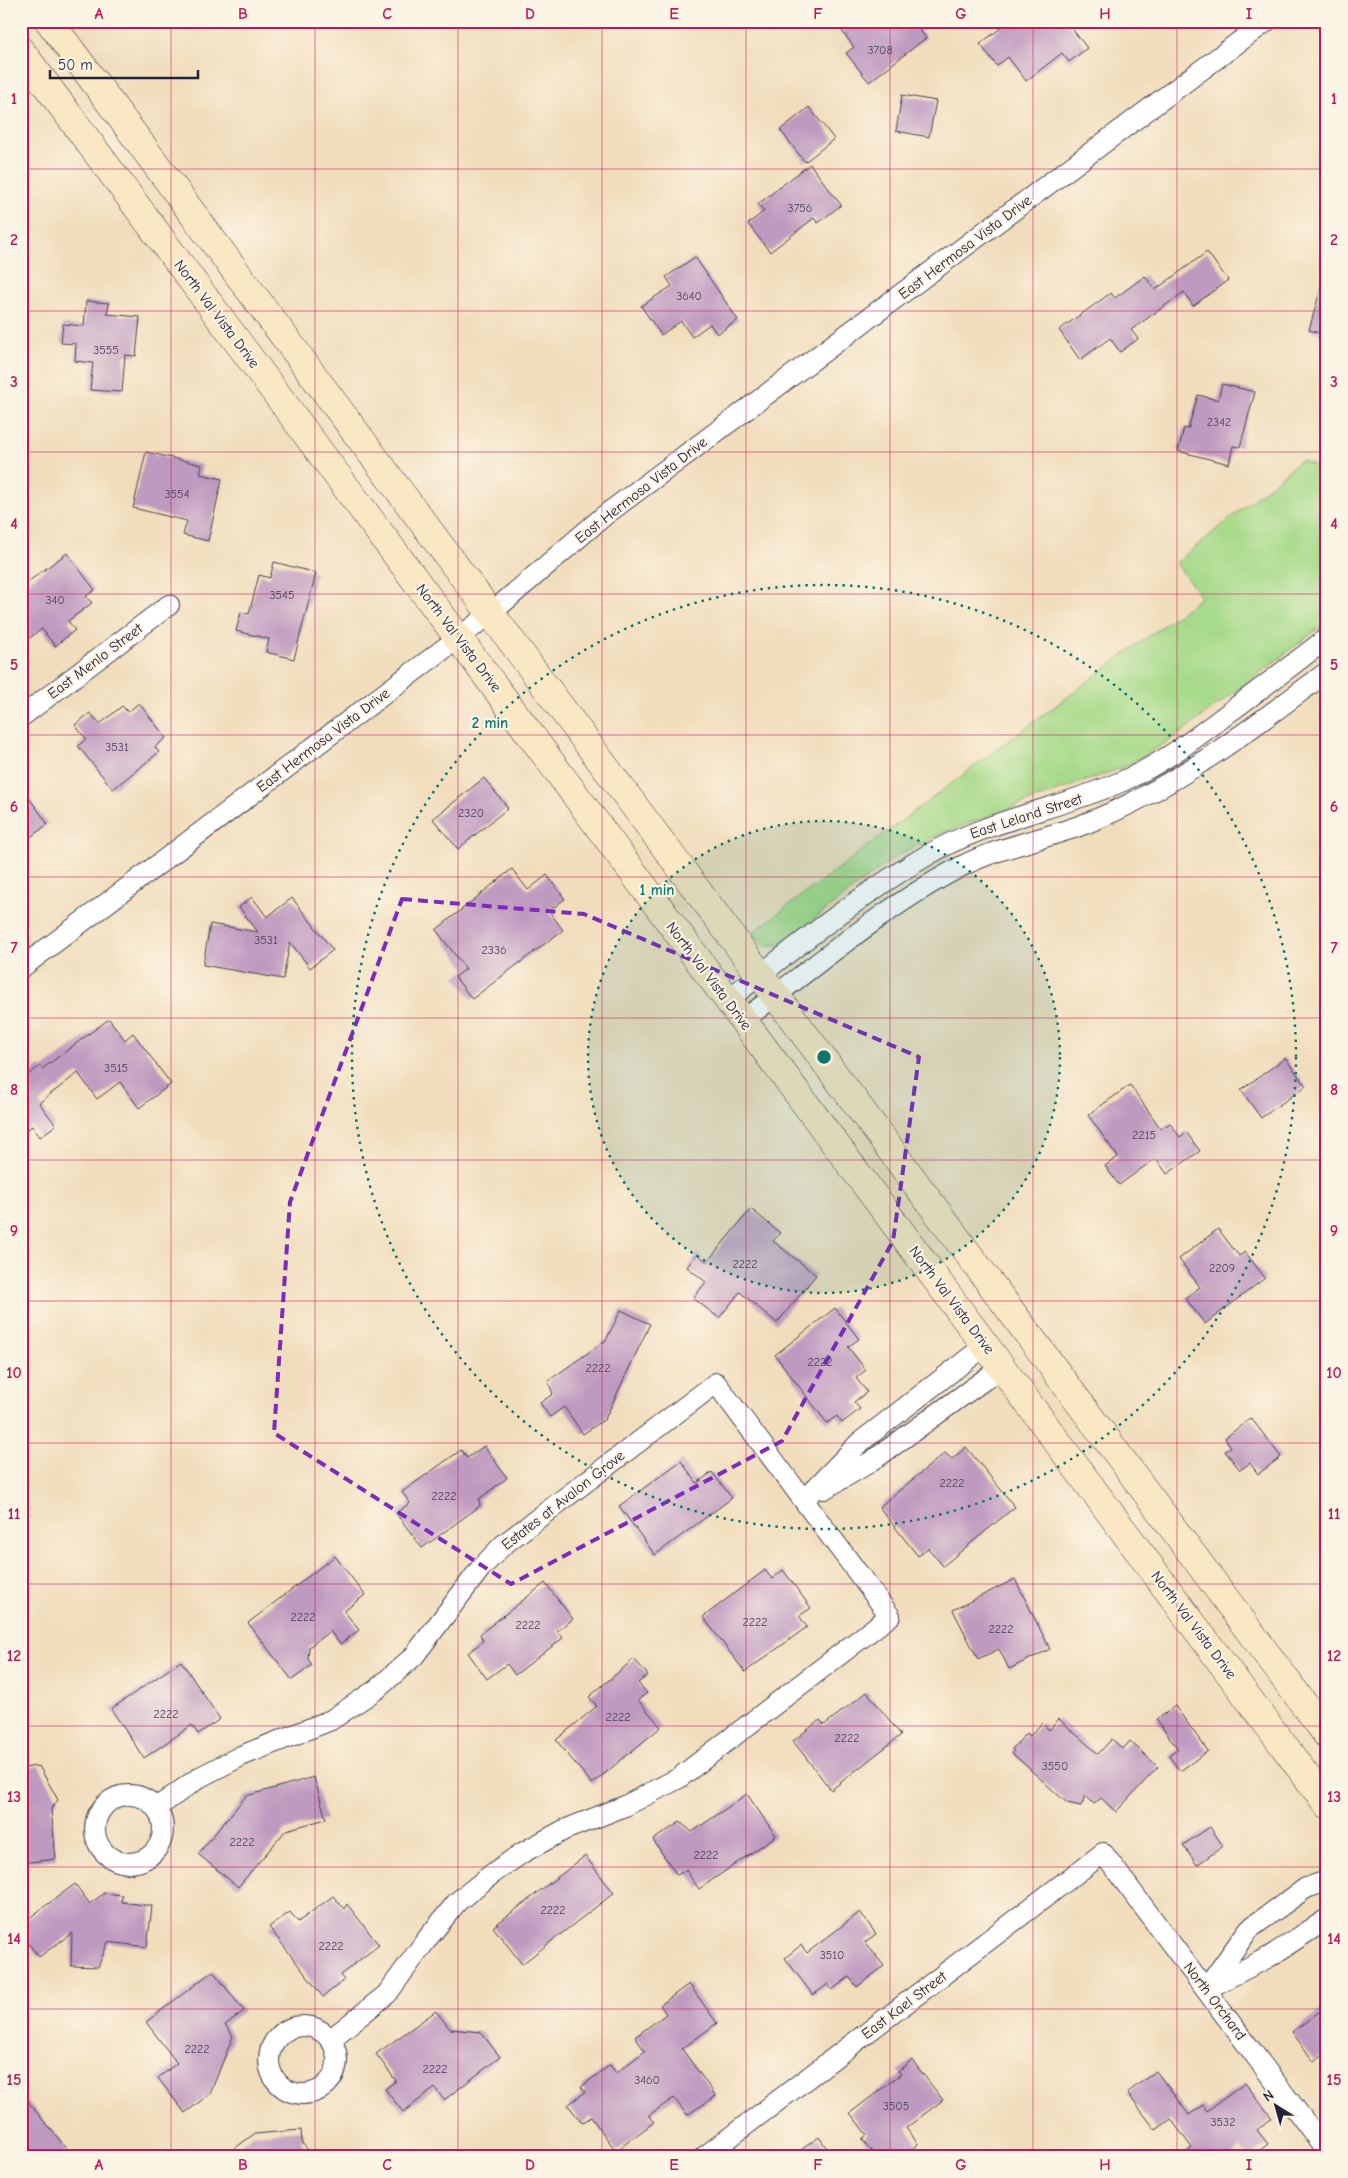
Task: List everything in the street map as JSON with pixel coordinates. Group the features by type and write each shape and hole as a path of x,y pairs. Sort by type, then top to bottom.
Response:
{"main road":[{"path":"49,21 1327,1735"},
{"name":"North Val Vista Drive","path":"21,51 1327,1804"},
{"path":"61,104 93,80"},
{"path":"93,146 125,122"}],"street":[{"name":"East Hermosa Vista Drive","path":"21,968 490,614 605,515 1267,21"},
{"name":"East Menlo Street","path":"21,717 169,606"},
{"name":"East Leland Street","path":"735,1010 767,986 886,881 967,835 1080,798 1125,781 1170,755 1327,638"},
{"name":"East Leland Street","path":"767,986 964,865 1087,823 1140,799 1185,775 1327,672"},
{"path":"804,1500 859,1443 986,1345"},
{"path":"804,1500 872,1461 1002,1367"},
{"name":"Estates at Avalon Grove","path":"156,1808 200,1777 241,1756 331,1720 377,1689 414,1656 474,1576 503,1545 716,1383 890,1616 679,1778 625,1806 564,1830 522,1853 492,1874 457,1902 427,1939 388,1994 331,2039"},
{"path":"923,1394 939,1413"},
{"name":"North Orchard","path":"1103,1853 1327,2151"},
{"name":"East Kael Street","path":"704,2157 1103,1853"},
{"path":"1206,1989 1249,1929 1306,1888 1327,1881"},
{"path":"1206,1989 1269,1958 1327,1919"}],"highlighted area":[{"path":"402,899 584,914 919,1057 893,1241 782,1441 511,1584 274,1433 290,1202"}],"green space":[{"path":"1301,460 1327,470 1327,622 1174,738 1124,767 942,833 896,856 780,945 764,946 753,932 1201,597 1176,563"}],"building":[{"path":"834,21 912,21 926,38 869,82 846,53 854,47"},
{"path":"1010,21 1066,21 1087,48 1069,62 1062,53 1026,81 1008,57 997,66 980,44"},
{"path":"902,95 936,101 929,137 896,131"},
{"path":"809,107 834,139 805,162 780,130"},
{"path":"810,164 841,205 818,223 814,218 770,252 748,224 764,211 758,204"},
{"path":"1207,252 1228,280 1193,306 1184,292 1131,330 1138,339 1120,352 1110,338 1080,360 1059,330 1111,293 1115,298 1145,276 1155,290"},
{"path":"695,257 738,320 717,334 710,324 692,337 681,321 661,335 641,306 672,286 666,277"},
{"path":"1322,284 1327,285 1327,335 1309,330"},
{"path":"86,301 109,303 107,314 140,317 136,356 125,355 122,392 90,390 93,363 75,361 76,344 61,343 63,324 84,326"},
{"path":"1222,384 1255,392 1240,447 1233,446 1229,464 1178,451 1184,428 1188,429 1198,395 1218,400"},
{"path":"146,452 202,465 200,474 222,479 208,541 183,535 187,521 133,508"},
{"path":"67,553 95,590 86,596 92,603 68,621 75,630 55,646 42,629 21,644 21,587"},
{"path":"274,562 316,573 294,659 266,652 269,639 236,631 241,612 249,614 259,575 270,578"},
{"path":"139,703 166,738 155,747 159,752 113,789 78,746 86,739 75,725 90,713 100,724 122,706 128,712"},
{"path":"484,778 508,808 458,849 433,819"},
{"path":"21,787 48,824 21,844"},
{"path":"512,869 528,890 547,875 565,899 549,911 563,930 472,999 455,977 466,969 436,930"},
{"path":"252,897 267,917 292,898 333,950 310,968 290,942 283,979 203,965 210,924 258,932 239,907"},
{"path":"109,1019 125,1040 133,1033 171,1084 139,1108 120,1082 97,1099 78,1073 39,1103 56,1125 40,1137 32,1126 21,1134 21,1080 40,1066 42,1069"},
{"path":"1285,1058 1306,1086 1261,1118 1241,1090"},
{"path":"1130,1085 1161,1129 1170,1123 1180,1137 1186,1132 1200,1151 1167,1174 1156,1158 1119,1185 1105,1166 1118,1157 1088,1115"},
{"path":"751,1209 780,1233 773,1241 816,1275 777,1323 740,1292 719,1318 693,1298 706,1282 687,1267 697,1254 707,1262"},
{"path":"1218,1229 1239,1256 1245,1252 1265,1278 1205,1324 1185,1298 1200,1287 1179,1259"},
{"path":"835,1308 859,1339 848,1347 866,1370 856,1378 867,1392 854,1402 860,1409 842,1423 837,1416 827,1423 775,1355"},
{"path":"621,1310 650,1324 605,1419 583,1434 564,1407 550,1417 540,1403 553,1394 548,1381 606,1340"},
{"path":"1251,1418 1281,1457 1258,1474 1250,1463 1240,1470 1225,1451 1231,1447 1225,1438"},
{"path":"484,1446 507,1478 479,1499 480,1506 422,1548 396,1513 410,1503 402,1492 461,1450 467,1458"},
{"path":"966,1447 1015,1507 943,1566 928,1548 918,1556 879,1507 945,1453 952,1459"},
{"path":"681,1461 697,1483 712,1472 732,1498 655,1555 619,1506"},
{"path":"335,1556 365,1595 344,1611 359,1630 340,1644 330,1631 309,1647 308,1659 312,1665 292,1680 248,1623"},
{"path":"765,1570 772,1579 783,1570 811,1608 799,1616 807,1627 745,1672 703,1617"},
{"path":"1015,1579 1050,1649 1009,1669 999,1649 978,1659 953,1610"},
{"path":"545,1583 573,1619 557,1631 563,1638 515,1675 507,1664 487,1679 468,1653 483,1641 480,1634"},
{"path":"634,1659 648,1675 638,1683 647,1693 638,1700 661,1727 592,1784 556,1740 597,1706 589,1697"},
{"path":"181,1661 220,1719 198,1734 192,1725 144,1758 111,1709"},
{"path":"867,1692 901,1735 831,1790 793,1741 820,1720 824,1725"},
{"path":"1175,1706 1208,1751 1180,1771 1169,1756 1178,1749 1156,1719"},
{"path":"1059,1719 1098,1754 1112,1739 1123,1749 1130,1741 1158,1767 1116,1812 1101,1798 1094,1804 1086,1796 1081,1806 1067,1803 1012,1753 1014,1751 1012,1749 1027,1733 1030,1736 1042,1723 1049,1730"},
{"path":"39,1766 58,1800 51,1809 56,1859 21,1863 21,1768"},
{"path":"314,1777 326,1819 286,1830 238,1887 198,1854 246,1796"},
{"path":"747,1794 776,1836 699,1889 686,1870 677,1875 653,1840 680,1822 692,1832"},
{"path":"1210,1827 1223,1846 1197,1865 1183,1845"},
{"path":"585,1856 614,1893 522,1964 493,1927"},
{"path":"75,1884 90,1904 104,1893 122,1895 121,1902 152,1906 147,1947 108,1942 98,1967 71,1966 72,1933 39,1957 21,1934 21,1924"},
{"path":"333,1896 344,1909 347,1904 379,1945 340,1975 344,1980 323,1997 269,1927 290,1912 298,1922"},
{"path":"860,1912 876,1934 865,1942 884,1966 857,1987 849,1977 832,1990 828,1984 813,1995 785,1958 801,1945 807,1953"},
{"path":"213,1971 244,2011 225,2025 233,2036 210,2094 185,2113 158,2078 177,2063 146,2022"},
{"path":"689,1984 717,2023 682,2049 716,2096 687,2115 674,2098 649,2115 654,2122 616,2151 591,2117 582,2123 568,2105 585,2092 581,2087 610,2065 616,2073 645,2051 635,2037 666,2014 660,2005"},
{"path":"1327,2006 1327,2053 1314,2062 1292,2032"},
{"path":"436,2011 450,2029 481,2032 500,2057 444,2100 435,2088 403,2112 385,2089 396,2081 376,2054"},
{"path":"912,2060 943,2100 906,2128 918,2144 902,2157 876,2157 862,2139 867,2135 850,2113 901,2074 898,2071"},
{"path":"1156,2071 1189,2115 1203,2105 1207,2111 1245,2083 1272,2118 1257,2130 1268,2144 1251,2157 1247,2157 1241,2149 1230,2157 1180,2157 1192,2148 1171,2119 1156,2130 1127,2093"},
{"path":"21,2093 67,2149 58,2157 21,2157"},
{"path":"301,2130 302,2143 314,2157 223,2157 254,2134"},
{"path":"819,2137 833,2157 791,2157"}]}
